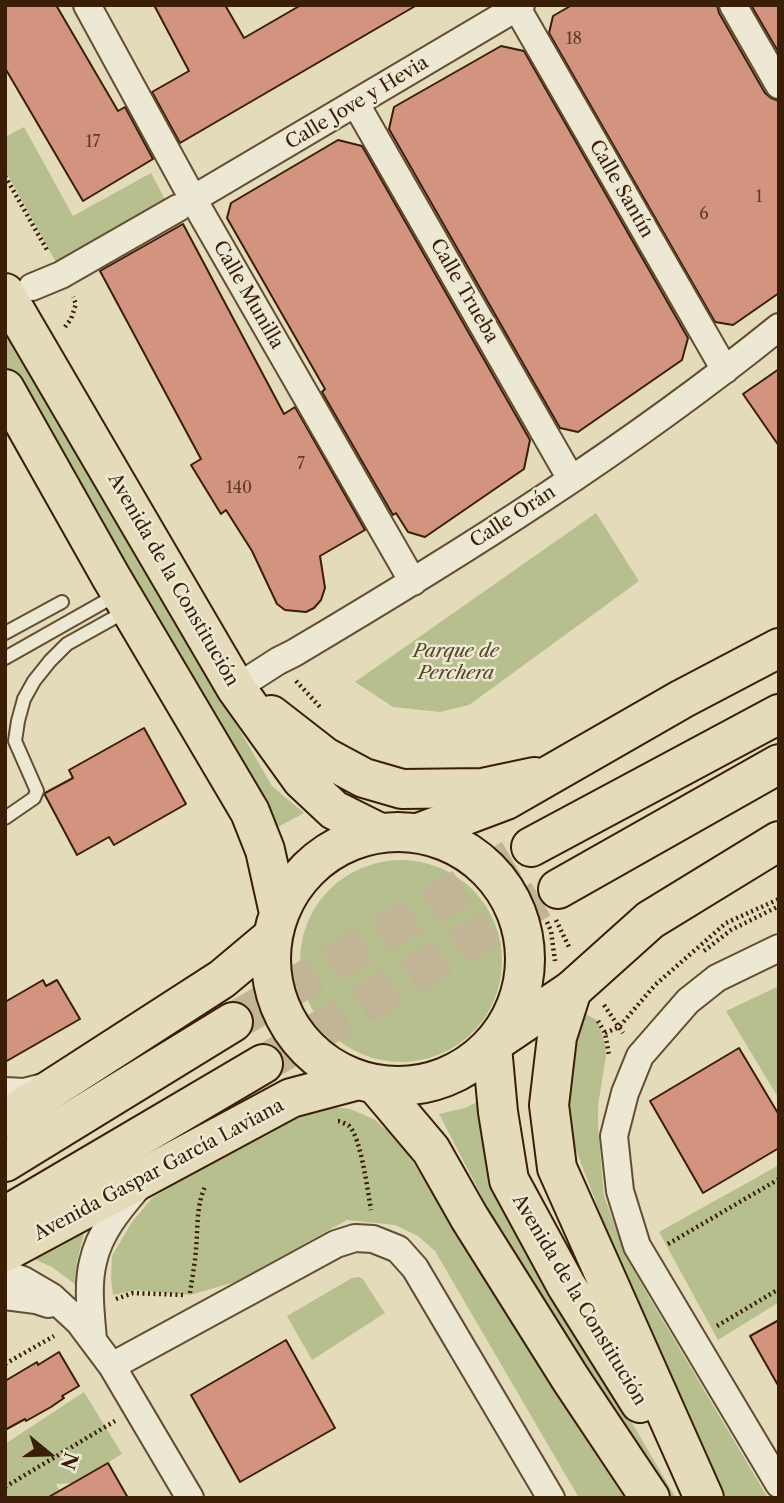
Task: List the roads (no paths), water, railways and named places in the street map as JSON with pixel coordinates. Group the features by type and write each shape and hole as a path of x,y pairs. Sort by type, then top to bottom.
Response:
{"main road":[{"name":"Avenida de la Constitución","path":"19,290 236,688 302,780 334,810 378,832"},
{"path":"5,389 250,811 265,850 276,925 271,973 284,1016 298,1039 330,1068 366,1084 407,1087 437,1082 470,1065 572,990 650,920 779,841"},
{"path":"421,832 506,800 682,699 779,648"},
{"path":"236,688 324,757 364,778 401,789 482,788 552,774"},
{"path":"531,847 779,714"},
{"path":"552,905 779,764"},
{"path":"5,1119 222,979 276,925 297,881 327,853 378,832 421,832 454,843 490,869 515,905 526,952 524,985 505,1028 494,1045"},
{"path":"572,990 557,1037 549,1105 557,1168 701,1498"},
{"path":"5,1162 233,1023"},
{"name":"Avenida de la Constitución","path":"494,1045 498,1112 509,1180 566,1285 701,1498"},
{"name":"Avenida Gaspar García Laviana","path":"5,1216 263,1064"},
{"path":"366,1084 431,1150 469,1217 563,1367 650,1498"},
{"name":"Avenida Gaspar García Laviana","path":"5,1252 291,1098 366,1084"}],"street":[{"name":"Calle Munilla","path":"87,5 185,203 413,582"},
{"path":"733,5 779,85"},
{"name":"Calle Jove y Hevia","path":"19,290 61,275 519,6"},
{"name":"Calle Santín","path":"519,6 725,370"},
{"name":"Calle Trueba","path":"356,103 571,479"},
{"name":"Calle Orán","path":"236,688 413,582 571,479 725,370 779,327"},
{"path":"779,948 717,978 688,1001 640,1056 625,1093 614,1136 620,1191 640,1252 779,1484"},
{"path":"5,1091 24,1092 62,1082"},
{"path":"82,1321 92,1263 99,1244 117,1210 149,1175"},
{"path":"112,1366 195,1307 336,1244 355,1238 373,1239 398,1249 415,1268 551,1498"},
{"path":"5,1273 40,1289 82,1321 112,1366 190,1498"},
{"path":"5,1296 36,1300 82,1321"}],"lane":[{"path":"5,658 126,601"},
{"path":"5,818 34,799 37,791 15,741 24,699 34,681 67,644 126,601"},
{"path":"5,633 62,603"}],"tunnel":[{"path":"233,1022 531,847"},
{"path":"263,1064 558,889"}],"park label":[{"name":"Parque de Perchera","path":"456,663"}]}
